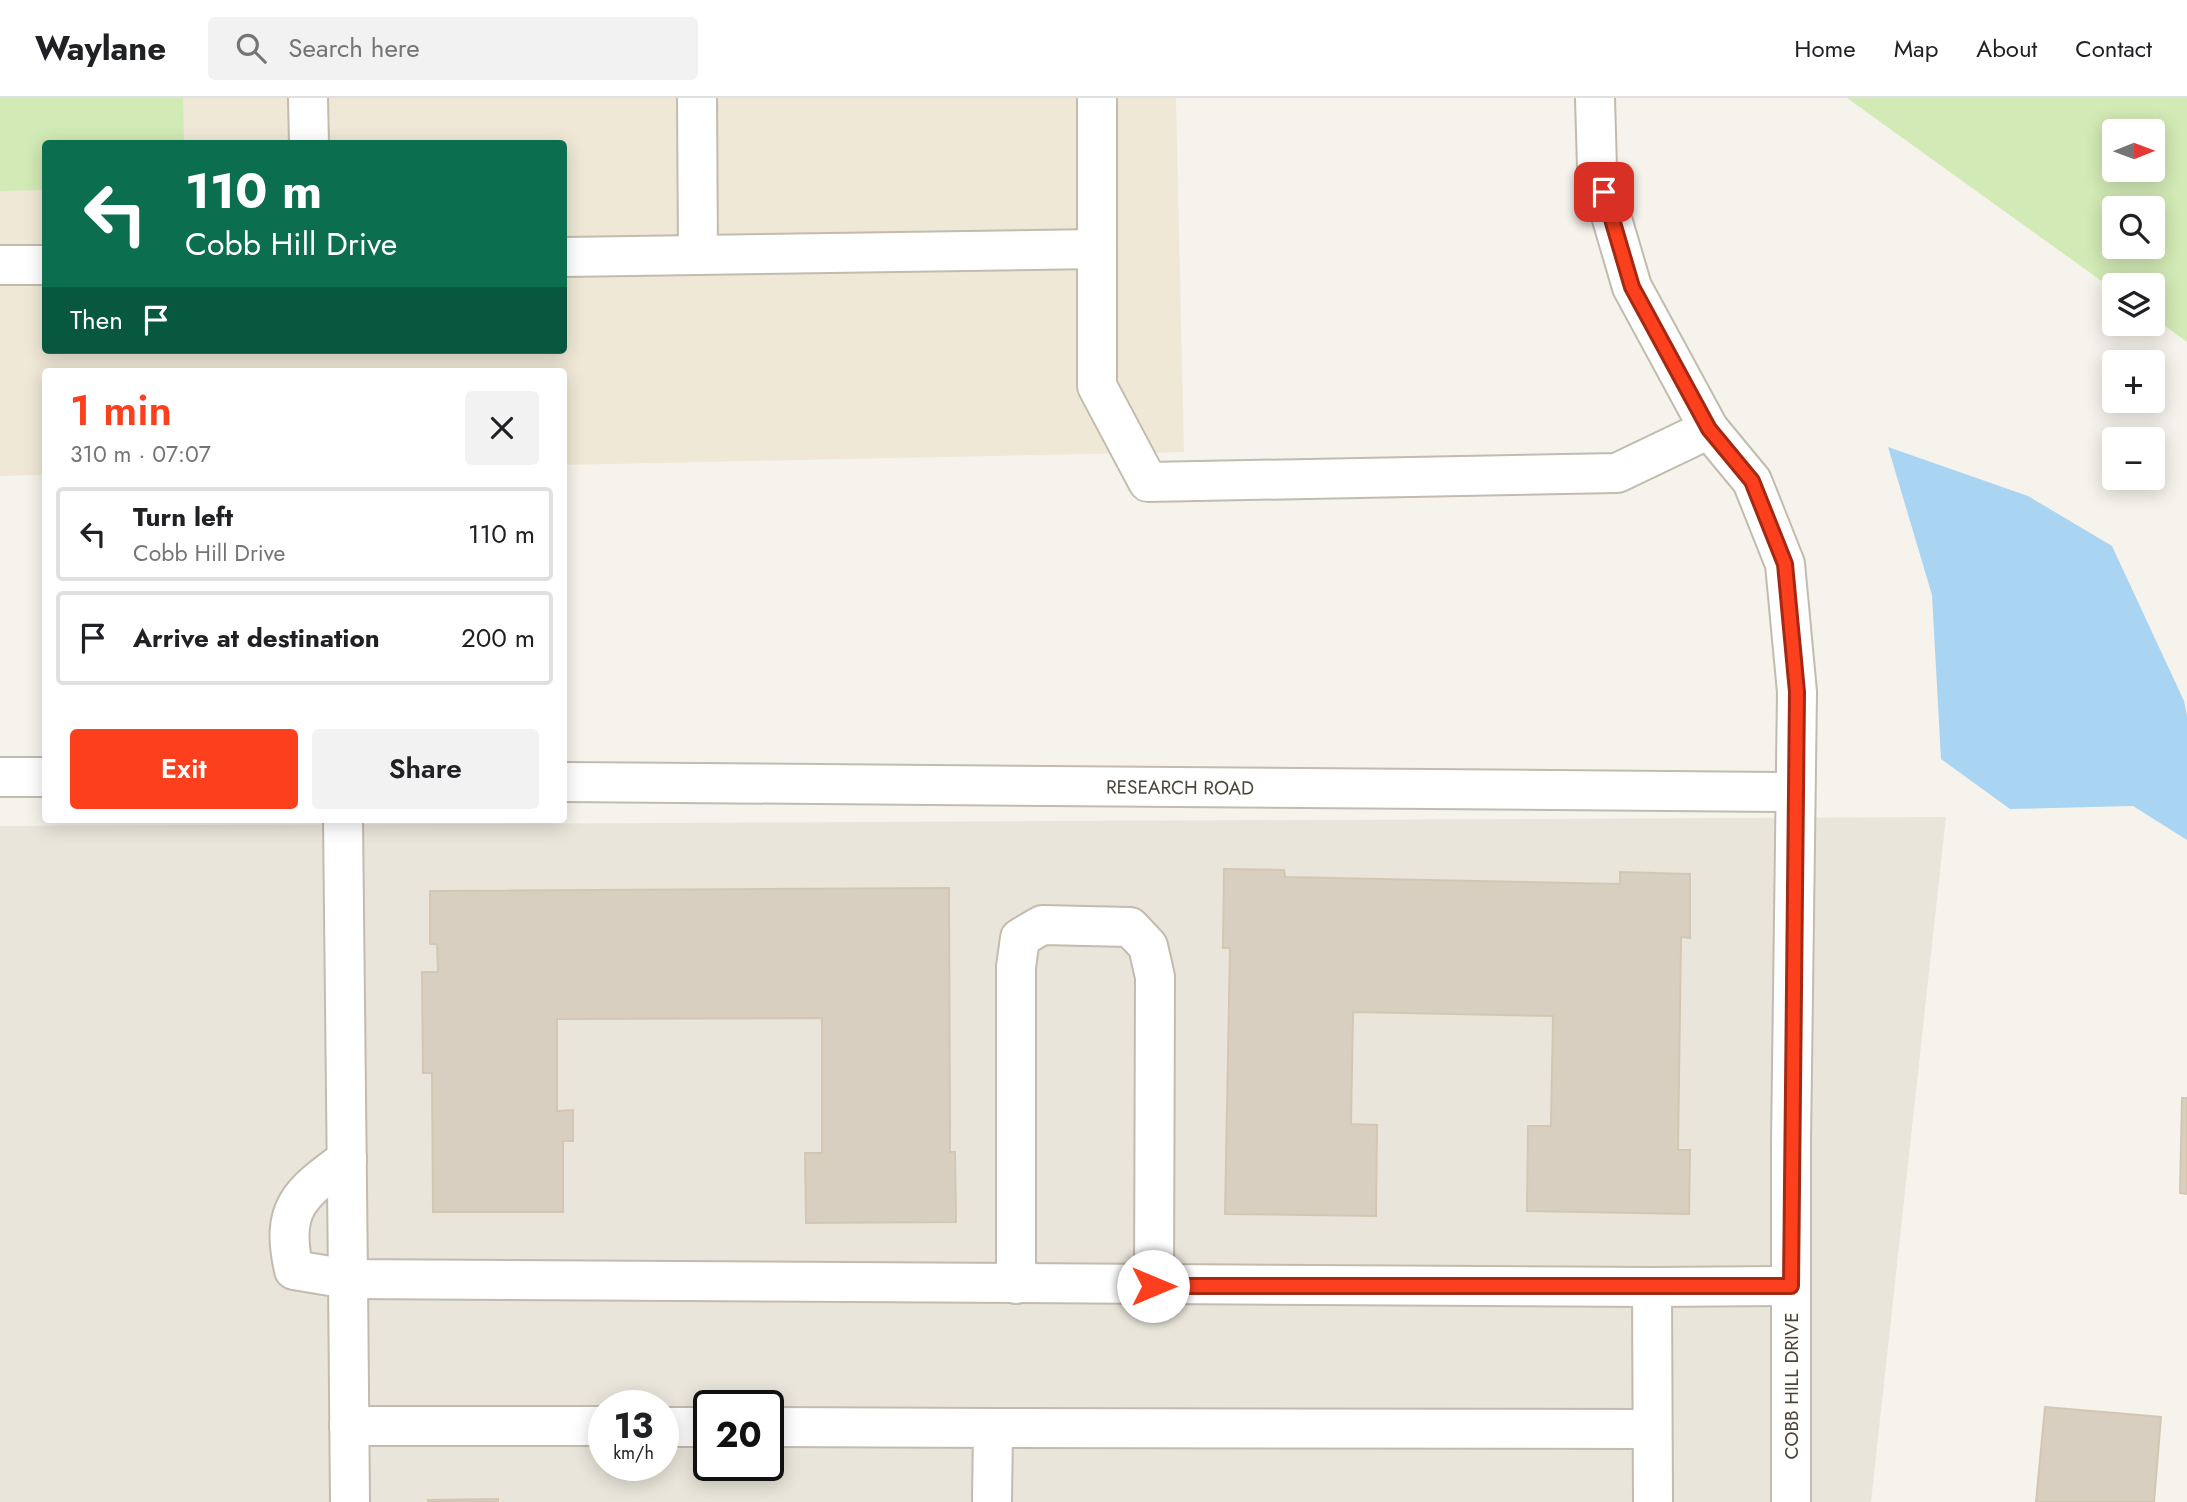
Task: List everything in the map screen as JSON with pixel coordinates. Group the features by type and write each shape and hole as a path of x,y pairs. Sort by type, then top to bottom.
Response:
{"street":[{"path":"308,98 309,140"},
{"path":"697,98 698,255"},
{"path":"1097,98 1097,386 1148,482 1617,473 1709,429"},
{"name":"COBB HILL DRIVE","path":"1595,98 1597,168 1632,287 1709,429 1752,481 1785,564 1797,692 1791,1502"},
{"path":"567,257 1097,249"},
{"path":"0,265 42,264"},
{"path":"0,776 42,777"},
{"name":"RESEARCH ROAD","path":"567,782 1795,792"},
{"path":"343,823 350,1502"},
{"path":"1016,1284 1016,967 1020,938 1042,925 1130,927 1148,946 1155,977 1153,1286"},
{"path":"346,1159 307,1188 292,1208 288,1243 294,1270 348,1279 1153,1286 1791,1286"},
{"path":"1652,1287 1653,1502"},
{"path":"349,1426 588,1426"},
{"path":"784,1427 1652,1429"},
{"path":"992,1502 993,1428"}],"shaded area":[{"path":"0,98 1176,98 1184,452 567,465 567,368 42,368 42,475 0,476"},
{"path":"1946,817 1871,1502 0,1502 0,826"}],"green space":[{"path":"0,98 183,98 184,140 42,140 42,190 0,191"},
{"path":"1847,98 2187,98 2187,342 2165,326 2165,273 2102,273 2102,281"}],"water":[{"path":"1888,447 2028,496 2112,546 2184,701 2187,716 2187,840 2133,806 2010,809 1941,759 1932,595"}],"building":[{"path":"1224,869 1284,870 1285,877 1620,884 1620,872 1690,874 1690,938 1681,937 1678,1150 1690,1150 1689,1214 1527,1211 1528,1126 1551,1126 1553,1016 1353,1012 1351,1124 1377,1125 1376,1216 1225,1214 1230,948 1223,948"},
{"path":"949,888 950,1152 955,1152 956,1222 806,1223 805,1153 822,1153 822,1018 557,1019 557,1111 573,1110 573,1141 563,1141 563,1212 433,1212 432,1073 423,1073 422,972 438,972 437,944 430,944 430,891"},
{"path":"2182,1098 2187,1098 2187,1194 2180,1193"},
{"path":"2045,1407 2161,1417 2154,1502 2036,1502"},
{"path":"498,1499 498,1502 428,1502 428,1500"}],"route":[{"path":"1153,1286 1791,1286 1797,692 1785,564 1752,481 1709,429 1632,287 1604,192"}]}
